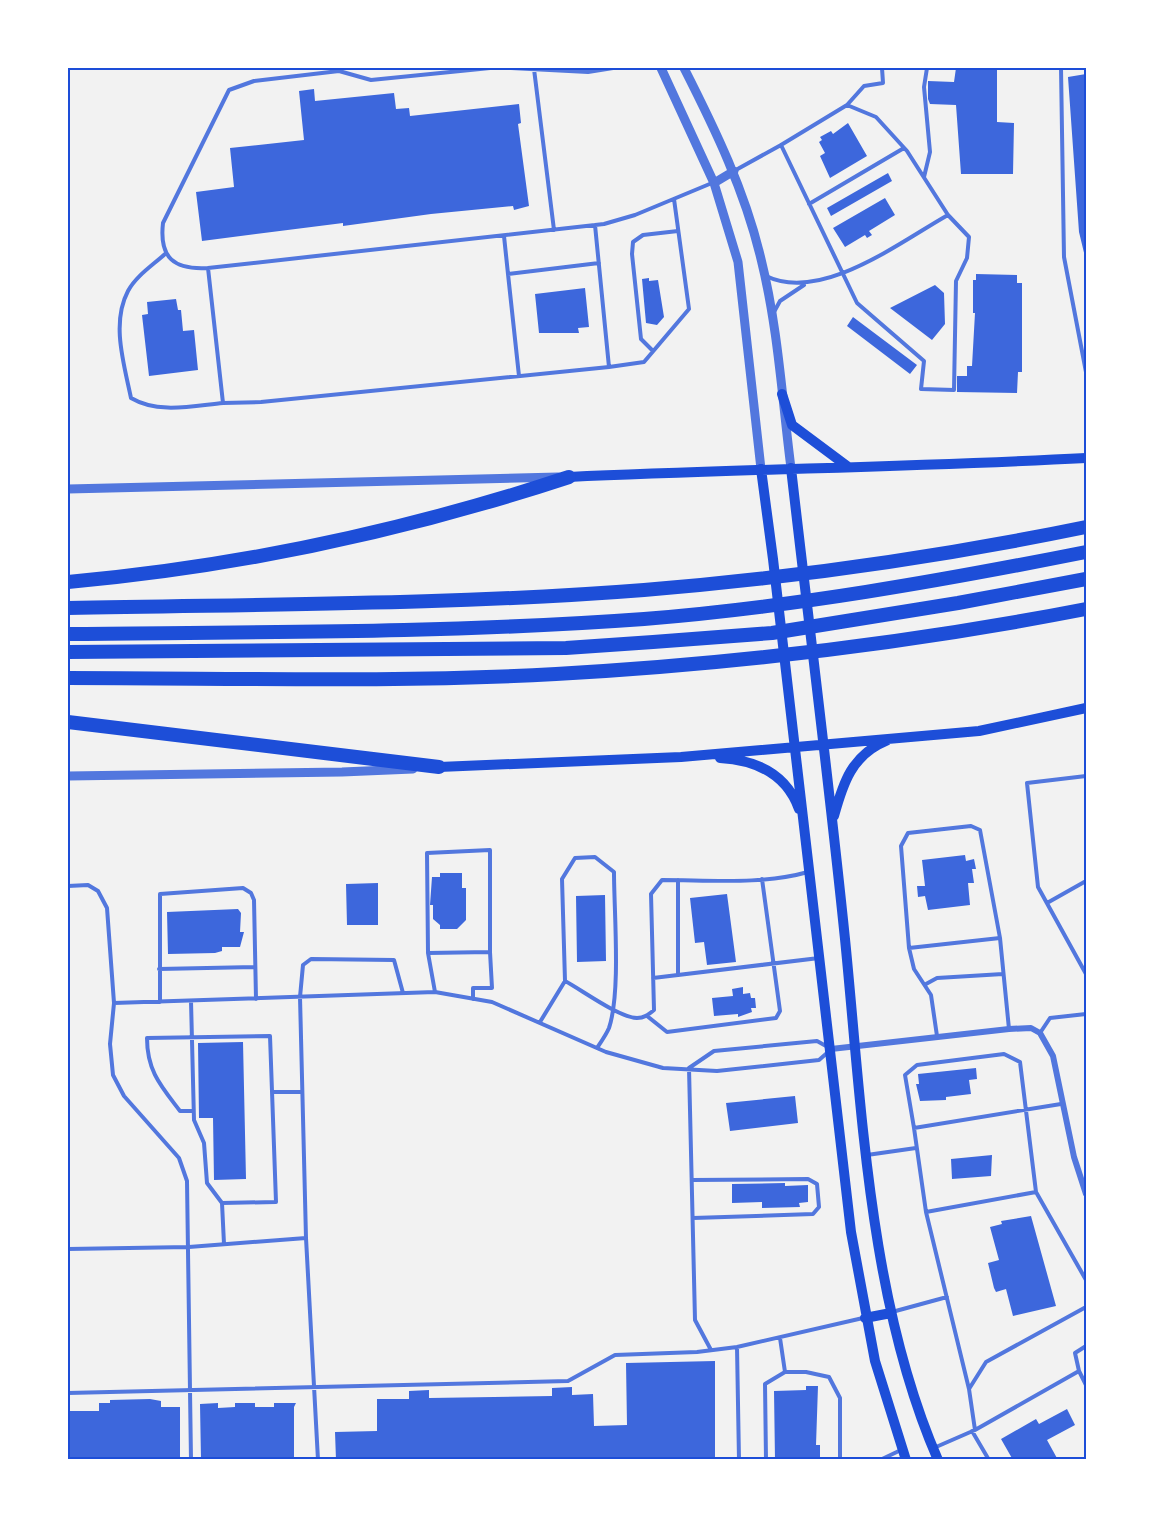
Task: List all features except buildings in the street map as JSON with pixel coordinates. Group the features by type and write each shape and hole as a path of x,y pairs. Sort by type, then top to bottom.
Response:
{"highway":[{"path":"68,582 192,568 292,550 500,500 569,477"},
{"path":"68,608 531,597 642,590 836,570 1086,527"},
{"path":"68,634 515,627 647,618 844,596 1086,552"},
{"path":"68,652 566,648 653,642 772,633 958,603 1086,579"},
{"path":"68,678 453,677 652,668 868,645 1086,609"},
{"path":"68,722 439,767"}],"main road":[{"path":"782,394 792,425 847,466"},
{"path":"569,477 847,466 945,466 1086,458"},
{"path":"791,468 833,822 867,1155 891,1312 908,1378 938,1460"},
{"path":"760,469 805,827 851,1232 865,1318 875,1361 904,1454"},
{"path":"439,767 693,755 979,731 1086,708"},
{"path":"833,822 842,786 860,757 874,746 895,737"},
{"path":"693,755 745,760 766,768 782,781 796,800 805,827"},
{"path":"865,1318 891,1312"}],"street":[{"path":"661,68 714,183 738,262 760,469"},
{"path":"684,68 734,171 764,274 772,316 791,468"},
{"path":"714,183 734,171"},
{"path":"68,489 569,477"},
{"path":"68,776 330,773 439,767"},
{"path":"831,1049 1009,1029 1031,1028 1040,1033 1053,1056 1061,1104 1084,1180 1086,1194"}],"lane":[{"path":"490,68 371,80 339,71 254,81 230,90 163,223 161,238 165,254 177,264 194,269 595,225 635,215 714,183"},
{"path":"511,68 588,72 613,68"},
{"path":"734,171 847,105 864,86 883,83 882,68"},
{"path":"924,177 930,152 924,87 927,68"},
{"path":"1061,68 1064,257 1086,372"},
{"path":"534,69 554,230"},
{"path":"781,145 857,303 924,361 921,389 954,390 956,281 967,258 969,237 948,215 904,148 876,117 847,105"},
{"path":"809,204 904,148"},
{"path":"165,254 137,278 128,291 123,306 119,339 131,398 145,406 165,408 261,402 609,367 644,362 689,309 674,199"},
{"path":"772,316 780,301 805,285 842,274 948,215"},
{"path":"595,225 609,367"},
{"path":"653,351 642,339 633,242 643,235 678,231"},
{"path":"504,236 519,376"},
{"path":"508,274 599,263"},
{"path":"208,268 223,403"},
{"path":"764,274 790,284 805,285"},
{"path":"1086,776 1027,783 1038,887 1086,974"},
{"path":"937,1036 931,994 914,969 909,948 901,846 908,833 971,826 980,830 1000,938 1009,1029"},
{"path":"435,992 428,953 427,853 490,850 492,988 473,988 473,999"},
{"path":"540,1022 565,981 562,879 575,858 595,857 614,873 612,1008 608,1030 597,1048"},
{"path":"565,981 612,1008 635,1018 647,1016 654,1011 651,894 662,880 762,879 790,877 810,872"},
{"path":"647,1016 667,1032 777,1018 780,1011 762,879"},
{"path":"678,880 678,975"},
{"path":"1047,903 1086,881"},
{"path":"68,886 88,885 98,891 107,908 114,1003 110,1044 113,1075 124,1096 180,1160 187,1181 191,1460"},
{"path":"159,1002 160,894 243,888 251,893 254,900 256,999"},
{"path":"909,948 1000,938"},
{"path":"428,953 490,952"},
{"path":"653,978 820,958"},
{"path":"318,1460 306,1238 300,997 303,965 311,959 394,960 403,993"},
{"path":"159,969 255,967"},
{"path":"926,984 937,978 1003,974"},
{"path":"114,1003 435,992 492,1002 597,1048 663,1068 717,1071 819,1060 831,1049 817,1041 714,1051 689,1068"},
{"path":"191,1001 194,1120 204,1143 207,1183 222,1203 224,1244"},
{"path":"1040,1033 1050,1018 1086,1014"},
{"path":"193,1111 180,1111 161,1086 147,1060 147,1038 270,1036 276,1202 222,1203"},
{"path":"989,1460 974,1430 969,1389 926,1212 905,1075 917,1065 1004,1054 1020,1062 1028,1111 1036,1192 1086,1280"},
{"path":"689,1068 695,1320 711,1350"},
{"path":"272,1092 302,1092"},
{"path":"914,1128 1061,1104"},
{"path":"867,1155 916,1148"},
{"path":"692,1180 808,1179 817,1184 819,1207 813,1214 693,1218"},
{"path":"926,1212 1036,1192"},
{"path":"68,1249 189,1247 306,1238"},
{"path":"891,1312 946,1297"},
{"path":"969,1389 986,1362 1086,1307"},
{"path":"68,1393 568,1381 615,1355 737,1347 865,1318"},
{"path":"780,1338 785,1372"},
{"path":"1086,1346 1076,1353 1079,1371 1086,1385"},
{"path":"737,1347 739,1460"},
{"path":"933,1449 974,1430 1079,1371"},
{"path":"766,1460 765,1384 785,1372 806,1372 829,1377 840,1398 840,1460"},
{"path":"880,1460 904,1454"}]}
